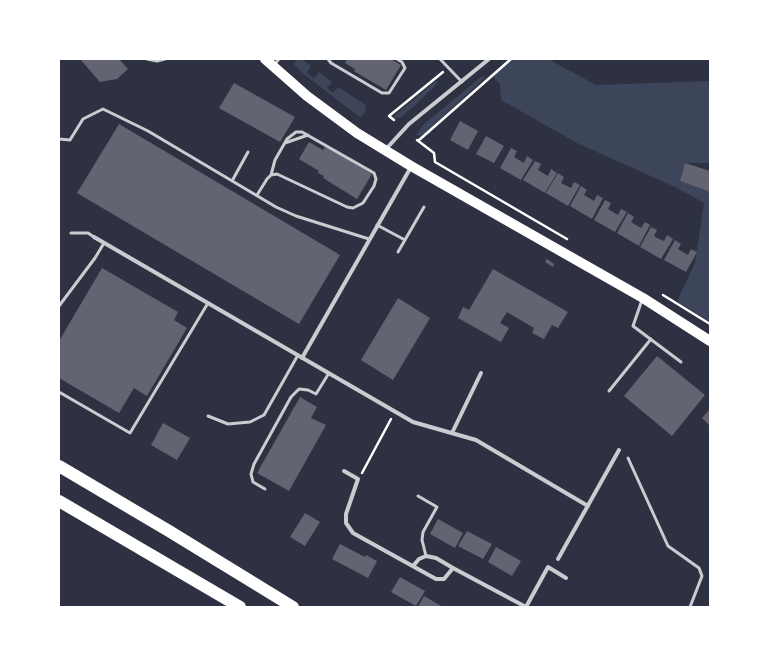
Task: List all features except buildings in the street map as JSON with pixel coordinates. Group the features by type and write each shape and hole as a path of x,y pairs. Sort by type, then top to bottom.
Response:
{"highway":[{"path":"59,466 170,531 293,607"},
{"path":"59,501 240,607"}],"main road":[{"path":"265,59 276,63 340,122 411,166 643,298 710,341"}],"street":[{"path":"385,150 409,124 489,59"},
{"path":"302,358 411,166"},
{"path":"94,237 413,422 476,440 588,506"},
{"path":"452,433 481,373"},
{"path":"558,559 619,450"},
{"path":"344,471 358,479 346,514 346,523 353,533 436,579 444,579 454,568"},
{"path":"413,566 419,559 426,556 436,558 526,607 548,567 566,578"}],"lane":[{"path":"147,59 157,61 165,59"},
{"path":"328,59 331,63 382,93 389,93 405,68 402,62 397,59"},
{"path":"440,59 462,82"},
{"path":"59,139 70,140 83,119 103,109 148,131 257,196 296,216 370,239"},
{"path":"257,196 271,175 275,160 285,143 290,135 296,132 302,132 308,135 374,173 376,179 374,186 363,204 347,207 295,181 277,174 271,175"},
{"path":"285,143 308,135"},
{"path":"232,181 248,152"},
{"path":"398,252 424,207"},
{"path":"377,225 405,240"},
{"path":"71,233 88,234 94,237"},
{"path":"59,306 95,258 104,243"},
{"path":"643,298 633,326 682,362"},
{"path":"59,392 130,432 208,303"},
{"path":"609,390 651,339"},
{"path":"208,416 228,424 250,422 264,415 298,355"},
{"path":"265,489 253,482 251,474 254,464 291,397 299,389 308,390 316,394 329,373"},
{"path":"628,458 668,546 699,568 702,576 690,607"},
{"path":"418,496 437,507 423,532 422,540 426,556"}],"path":[{"path":"511,59 417,140 434,153 435,162 568,240"},
{"path":"394,120 388,116 448,68"},
{"path":"662,295 710,324"},
{"path":"358,479 395,412"}],"shaded area":[{"path":"297,59 301,59 311,66 307,73 316,80 314,78 319,72 332,82 327,88 333,93 338,87 366,105 365,112 362,116 360,117 300,71 294,64"},
{"path":"511,59 548,59 596,85 710,81 710,163 685,163 680,181 710,192 710,322 677,301 695,263 704,203 677,188 577,143 501,100 500,84 492,75"},
{"path":"481,77 486,77 425,133 420,136 416,135 424,124"},
{"path":"437,80 436,85 413,107 400,118 394,118 394,116"}]}
